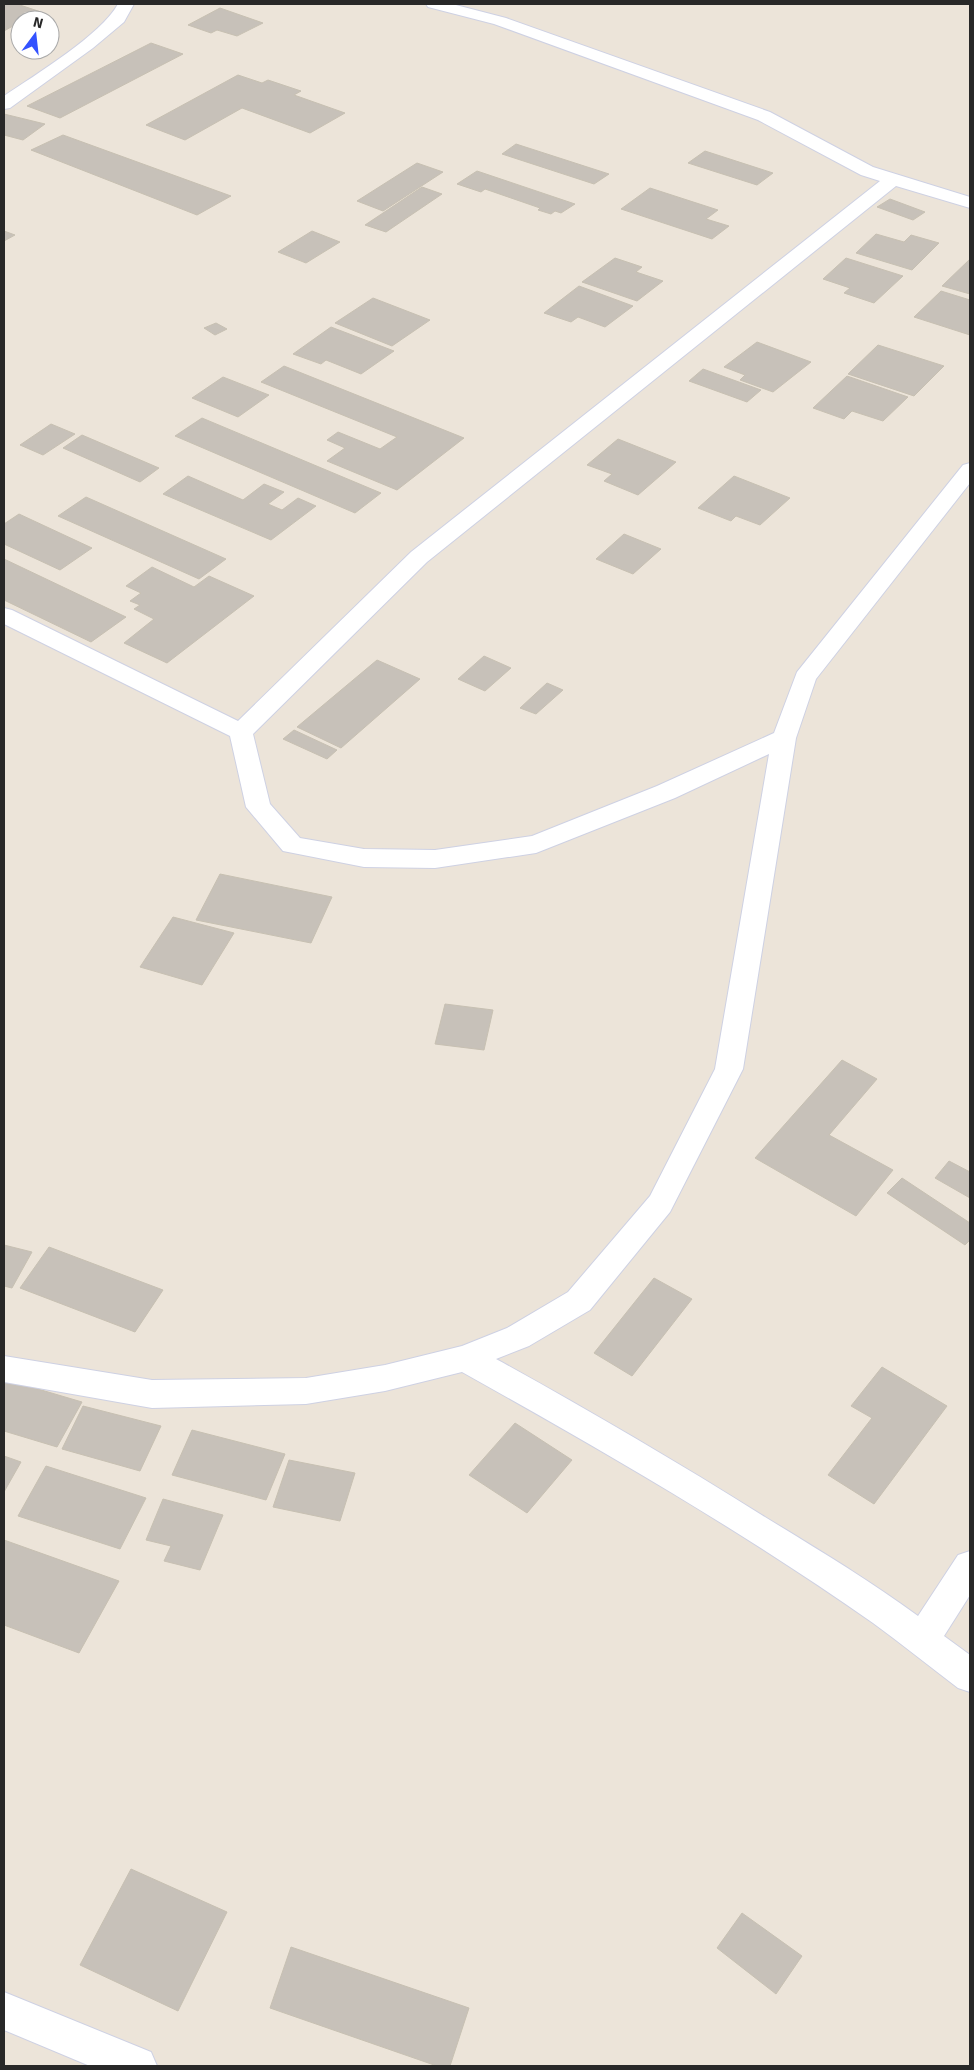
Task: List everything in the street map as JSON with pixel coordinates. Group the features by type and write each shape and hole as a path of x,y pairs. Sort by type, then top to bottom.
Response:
{"street":[{"path":"4,104 86,45 118,19 126,4"},
{"path":"434,4 500,21 764,116 867,171 970,203"},
{"path":"241,732 419,556 592,421 892,180"},
{"path":"4,1369 152,1394 306,1391 386,1378 465,1358 518,1337 579,1301 660,1204 729,1069 784,738 805,677 970,469"},
{"path":"4,615 241,732"},
{"path":"241,732 258,807 292,844 364,858 435,859 536,844 666,792 784,738"},
{"path":"465,1358 571,1416 678,1479 874,1605 970,1676"},
{"path":"922,1640 970,1566"},
{"path":"4,2011 137,2066"}],"building":[{"path":"4,4 17,4 35,10 10,10 10,28 4,31"},
{"path":"220,8 263,23 237,36 217,30 211,33 188,25"},
{"path":"151,43 183,54 60,118 27,106"},
{"path":"238,75 262,83 268,80 301,91 294,95 345,113 310,133 242,108 185,140 146,125"},
{"path":"4,114 45,124 23,140 4,135"},
{"path":"63,135 231,196 197,215 31,150"},
{"path":"516,144 609,174 594,184 502,154"},
{"path":"705,151 773,173 757,185 688,163"},
{"path":"417,163 443,172 383,211 357,201"},
{"path":"477,171 575,204 561,213 555,211 551,214 538,210 540,208 485,189 481,192 457,184"},
{"path":"422,187 442,194 386,232 365,225"},
{"path":"650,188 718,210 706,219 729,226 712,239 621,209"},
{"path":"890,199 925,212 913,220 877,207"},
{"path":"4,231 15,235 4,241"},
{"path":"312,231 340,242 306,263 278,252"},
{"path":"876,234 904,242 911,235 939,243 912,270 856,253"},
{"path":"615,258 642,267 636,272 663,281 637,301 582,282"},
{"path":"846,258 903,276 874,303 844,293 850,288 823,279"},
{"path":"970,259 970,294 942,286"},
{"path":"579,286 633,306 605,327 578,317 571,322 544,313"},
{"path":"941,291 970,300 970,335 914,317"},
{"path":"373,298 430,320 392,346 335,323"},
{"path":"216,323 227,329 215,335 204,328"},
{"path":"331,327 394,351 361,374 326,360 321,364 293,354"},
{"path":"757,342 811,362 773,392 740,380 745,375 724,367"},
{"path":"878,345 944,366 914,396 848,374"},
{"path":"284,366 464,438 397,490 327,461 345,448 327,440 338,432 380,449 397,437 261,382"},
{"path":"703,369 761,390 747,402 689,381"},
{"path":"847,376 908,397 883,421 852,411 844,419 813,408"},
{"path":"223,377 269,395 238,417 192,398"},
{"path":"202,418 381,493 355,513 175,436"},
{"path":"51,424 75,434 43,455 20,445"},
{"path":"82,435 159,468 140,482 63,448"},
{"path":"618,439 676,462 638,495 604,481 612,474 587,465"},
{"path":"188,476 243,500 264,484 284,492 268,504 282,510 298,498 316,506 271,540 163,494"},
{"path":"734,476 790,498 760,525 736,516 731,521 698,508"},
{"path":"86,497 226,559 199,579 58,516"},
{"path":"19,514 92,548 60,570 4,544 4,524"},
{"path":"624,534 661,549 633,574 596,559"},
{"path":"4,559 126,617 91,642 4,600"},
{"path":"152,567 194,587 209,576 254,596 167,663 124,643 154,619 134,609 140,605 130,601 141,593 126,586"},
{"path":"484,656 511,668 485,691 458,679"},
{"path":"377,660 420,679 341,748 297,727"},
{"path":"547,683 563,690 536,714 520,708"},
{"path":"294,730 337,750 327,759 283,739"},
{"path":"220,874 332,897 311,943 196,920"},
{"path":"173,917 234,933 202,985 140,967"},
{"path":"445,1004 493,1010 484,1050 435,1044"},
{"path":"842,1060 877,1079 829,1135 893,1170 856,1216 755,1158"},
{"path":"949,1161 970,1172 970,1198 935,1178"},
{"path":"902,1178 970,1223 970,1240 965,1245 887,1193"},
{"path":"4,1245 32,1252 12,1288 4,1286"},
{"path":"49,1247 163,1290 135,1332 20,1288"},
{"path":"654,1278 692,1299 632,1376 594,1353"},
{"path":"882,1367 947,1406 874,1504 828,1475 872,1418 851,1406"},
{"path":"4,1379 82,1402 57,1447 4,1431"},
{"path":"83,1406 161,1426 140,1471 62,1449"},
{"path":"515,1423 572,1460 527,1513 469,1475"},
{"path":"192,1430 285,1454 266,1500 172,1475"},
{"path":"4,1456 21,1462 4,1492"},
{"path":"289,1460 355,1473 340,1521 273,1507"},
{"path":"46,1466 146,1498 120,1549 18,1516"},
{"path":"163,1499 223,1515 200,1570 164,1561 171,1546 146,1540"},
{"path":"4,1540 119,1581 79,1653 4,1625"},
{"path":"131,1869 227,1912 178,2011 80,1965"},
{"path":"742,1913 802,1956 776,1994 717,1948"},
{"path":"291,1947 469,2008 450,2066 437,2066 270,2008"}]}
